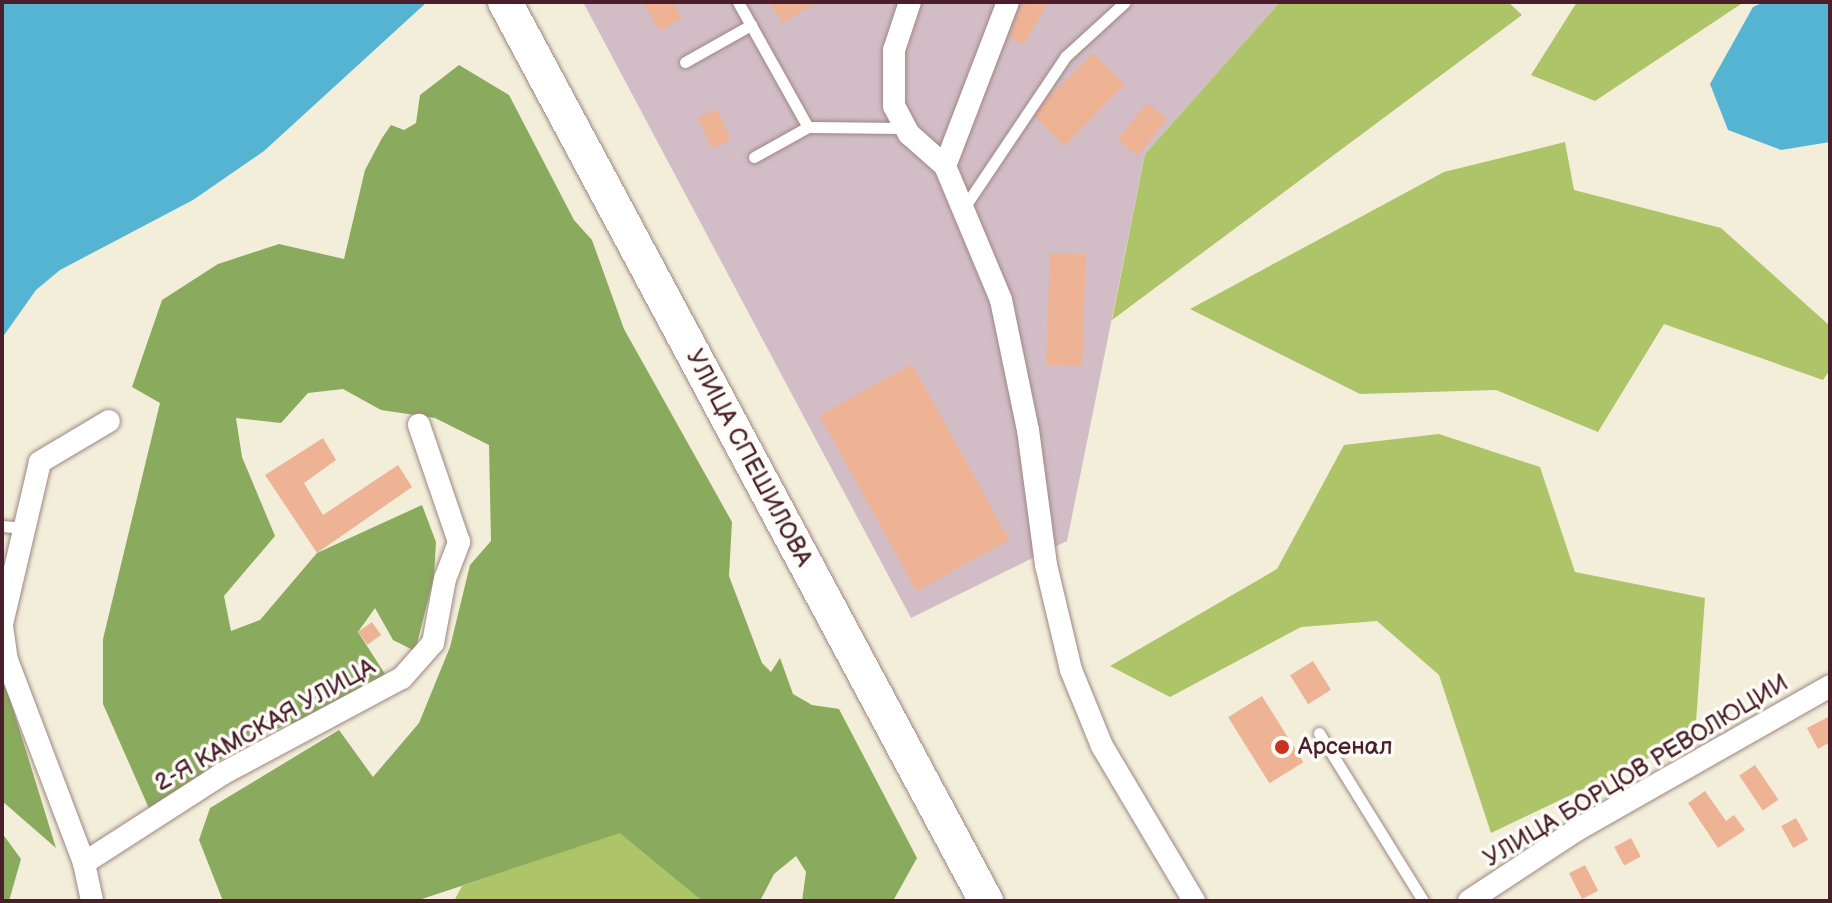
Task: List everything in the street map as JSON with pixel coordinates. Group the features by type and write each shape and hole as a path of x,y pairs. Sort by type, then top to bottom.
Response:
{"main road":[{"name":"УЛИЦА СПЕШИЛОВА","path":"508,9 978,898"}],"street":[{"path":"910,2 894,50 894,106 906,128 945,166 1001,300 1028,430 1046,565 1071,670 1102,746 1194,901"},
{"path":"945,166 1008,2"},
{"path":"92,901 84,863 7,660 2,625 13,527 40,462 109,421"},
{"name":"2-Я КАМСКАЯ УЛИЦА","path":"84,863 222,774 402,678 433,643 445,579 459,542 419,425"},
{"name":"УЛИЦА БОРЦОВ РЕВОЛЮЦИИ","path":"1469,901 1575,831 1830,686"}],"lane":[{"path":"738,2 808,127"},
{"path":"963,209 1066,56 1124,3"},
{"path":"685,62 751,25"},
{"path":"754,157 808,127 906,128"},
{"path":"1319,733 1423,901"}],"shaded area":[{"path":"583,2 1280,2 1145,154 1067,541 911,618"}],"green space":[{"path":"1280,2 1508,2 1522,15 1112,320 1145,154"},
{"path":"1577,2 1744,2 1595,101 1531,75"},
{"path":"459,65 509,95 574,220 592,240 624,329 732,522 729,576 762,663 771,672 780,658 793,694 812,705 839,709 917,858 893,901 802,901 806,872 796,856 774,874 760,901 702,901 620,833 416,901 223,901 199,840 210,808 339,730 373,777 419,723 450,647 470,565 491,541 489,445 435,418 381,410 343,389 308,393 281,423 236,418 242,457 275,536 224,596 231,631 260,620 317,553 422,505 436,542 434,577 415,651 393,640 375,608 358,632 385,674 329,710 246,740 151,813 103,704 103,639 160,403 132,387 162,300 218,264 279,244 344,259 365,170 382,138 391,125 404,130 416,123 420,95"},
{"path":"1565,142 1574,190 1721,228 1830,326 1830,370 1823,380 1664,324 1598,432 1496,390 1360,394 1190,309 1444,172"},
{"path":"1439,434 1540,467 1575,572 1705,598 1695,736 1491,833 1439,675 1377,621 1301,627 1170,697 1110,666 1277,569 1344,445"},
{"path":"2,673 56,848 2,801"},
{"path":"620,832 702,901 454,901 462,886"},
{"path":"2,833 21,859 9,901 2,901"}],"water":[{"path":"2,2 427,2 264,151 193,200 60,270 36,290 2,338"},
{"path":"1764,2 1830,2 1830,142 1781,150 1728,130 1710,84 1753,7"}],"building":[{"path":"642,2 673,2 682,18 660,31"},
{"path":"769,2 817,2 783,23"},
{"path":"1022,2 1048,2 1024,45 1009,37"},
{"path":"1093,53 1125,85 1064,146 1032,114"},
{"path":"1147,103 1167,119 1138,156 1117,140"},
{"path":"717,109 731,140 712,149 698,118"},
{"path":"1050,253 1086,254 1082,366 1046,365"},
{"path":"912,364 1009,540 917,591 819,415"},
{"path":"323,438 336,460 304,483 323,515 398,465 412,487 317,553 265,475"},
{"path":"372,622 381,635 367,645 358,632"},
{"path":"1313,661 1331,690 1308,704 1290,675"},
{"path":"1262,696 1303,762 1269,783 1228,717"},
{"path":"1830,716 1830,742 1818,749 1807,728"},
{"path":"1755,765 1778,800 1763,810 1739,776"},
{"path":"1705,791 1726,821 1734,815 1745,830 1718,848 1688,803"},
{"path":"1796,818 1808,840 1793,848 1781,826"},
{"path":"1631,838 1641,857 1624,865 1614,847"},
{"path":"1585,865 1598,891 1582,899 1569,873"}],"place":[{"name":"Арсенал","path":"1282,747"}]}
